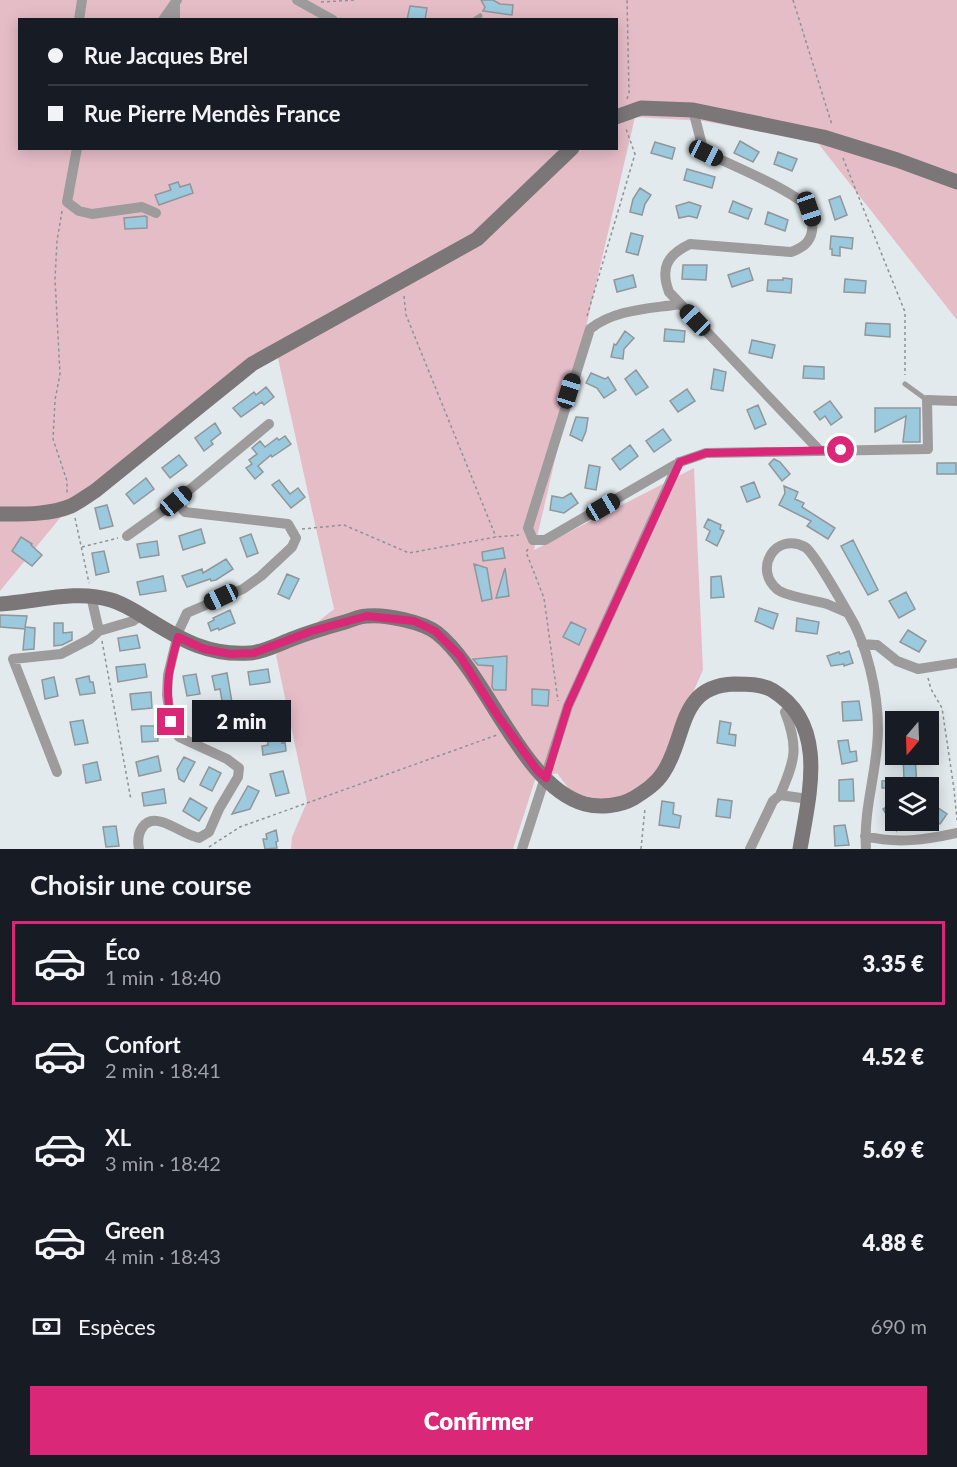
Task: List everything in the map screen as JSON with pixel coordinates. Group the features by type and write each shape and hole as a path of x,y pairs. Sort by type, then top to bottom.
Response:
{"street":[{"path":"79,18 82,0"},
{"path":"298,0 330,18"},
{"path":"164,18 176,2"},
{"path":"176,2 176,18"},
{"path":"618,114 641,108 693,110 837,141 957,182"},
{"path":"693,110 706,153 795,196 809,209 813,221 812,234 804,247 791,252 690,244 678,250 668,260 664,278 669,292 820,451"},
{"path":"77,150 67,202 80,211 92,214 142,207 156,213"},
{"path":"0,514 38,513 72,505 95,491 252,364 477,239 570,150"},
{"path":"680,304 614,315 600,321 590,329 528,528 533,540 545,540 680,462 706,453 928,449 927,400 957,401"},
{"path":"127,536 176,501 269,424"},
{"path":"522,849 568,706 680,462"},
{"path":"139,849 137,839 139,831 153,822 160,821 199,838 210,832 219,809 238,777 239,768 226,759 179,737 171,722 167,695 168,675 187,613 243,589 269,569 291,547 296,538 288,524 185,512 176,501"},
{"path":"848,613 827,604 780,591 771,583 766,570 769,556 779,546 793,542 808,548 848,613 871,668 878,729 866,811 866,849"},
{"path":"91,596 99,632"},
{"path":"0,604 91,596 114,601 204,649 231,654 254,653 312,631 367,616 414,621 435,631 460,656 509,731 546,778 562,794 587,805 616,805 630,800 654,784 665,771 684,719 700,695 720,685 751,684 770,689 792,704 803,721 808,737 812,761 800,849"},
{"path":"57,772 13,659 60,654 99,632 133,621 141,615"},
{"path":"862,644 877,645 897,661 918,669 957,663"},
{"path":"750,849 788,778 794,753 794,734 785,712"},
{"path":"776,798 808,799"},
{"path":"865,836 886,841 925,840 957,833"}],"lane":[{"path":"905,384 927,400"}],"path":[{"path":"298,0 356,0"},
{"path":"590,329 585,326 635,154 618,114 629,93 627,0"},
{"path":"793,0 837,141 905,312 905,384"},
{"path":"67,202 60,214 57,241 55,279 60,374 55,400 53,439 67,481 67,497 72,505 91,596"},
{"path":"403,280 406,315 496,537"},
{"path":"292,530 344,525 410,552 496,537 520,535 533,540 526,552 544,598 558,703"},
{"path":"81,547 127,536"},
{"path":"99,632 131,800"},
{"path":"926,669 931,689 942,708 957,820"},
{"path":"209,847 240,826 509,731"},
{"path":"641,849 645,803 642,793"}],"shaded area":[{"path":"0,0 957,0 957,320 817,142 703,121 635,117 534,550 694,468 703,670 655,778 635,791 607,801 572,793 557,773 535,780 513,849 291,849 292,837 307,802 276,655 334,609 277,354 89,502 65,512 0,591"}],"building":[{"path":"481,0 493,0 500,4 513,5 512,15 483,11 485,7"},
{"path":"410,6 427,8 425,18 407,18"},
{"path":"740,141 759,152 753,162 734,153"},
{"path":"655,142 675,148 672,159 651,153"},
{"path":"778,152 797,159 792,171 774,164"},
{"path":"687,169 715,177 712,188 684,180"},
{"path":"178,182 180,187 190,184 193,193 159,205 155,195 171,190 169,185"},
{"path":"640,188 651,195 642,215 630,212 633,199"},
{"path":"840,196 847,215 835,220 829,200"},
{"path":"733,201 752,209 748,219 729,212"},
{"path":"689,202 701,206 697,218 689,216 679,218 676,206"},
{"path":"768,212 788,220 785,231 765,224"},
{"path":"147,217 147,228 125,229 124,218"},
{"path":"631,233 643,236 638,255 626,252"},
{"path":"831,236 853,238 852,249 840,247 840,256 832,255"},
{"path":"683,265 707,265 706,280 682,279"},
{"path":"749,268 753,280 732,287 728,275"},
{"path":"633,275 636,287 617,292 614,280"},
{"path":"783,278 792,279 791,293 767,291 768,280 783,280"},
{"path":"845,279 866,281 865,293 844,292"},
{"path":"866,323 890,324 890,337 865,335"},
{"path":"665,329 685,331 684,342 664,341"},
{"path":"625,331 634,338 624,349 623,359 611,357 614,344 616,345"},
{"path":"752,340 775,345 772,358 749,353"},
{"path":"804,366 824,367 824,379 803,378"},
{"path":"714,369 726,372 723,391 711,389"},
{"path":"636,370 648,387 636,395 625,379"},
{"path":"591,373 605,379 608,377 616,390 604,398 597,388 586,383"},
{"path":"266,387 274,397 264,405 262,402 241,417 233,408 254,392 256,395"},
{"path":"687,389 695,401 678,412 670,401"},
{"path":"830,401 842,417 831,425 825,416 820,420 814,412"},
{"path":"758,405 766,424 755,429 747,410"},
{"path":"875,408 920,408 920,442 903,442 906,416 875,432"},
{"path":"576,417 588,418 582,441 570,435"},
{"path":"215,423 221,433 204,451 195,438"},
{"path":"663,429 671,440 654,452 646,441"},
{"path":"285,436 291,444 272,457 271,455 258,466 263,472 255,479 246,468 252,464 249,460 257,454 252,448 260,441 265,447 277,438 279,440"},
{"path":"630,445 638,456 620,470 612,459"},
{"path":"179,455 187,465 170,478 162,468"},
{"path":"774,459 780,462 790,474 782,481 769,464"},
{"path":"937,463 956,463 956,474 937,474"},
{"path":"589,465 600,467 596,490 585,488"},
{"path":"146,478 154,489 134,504 126,494"},
{"path":"279,480 290,494 298,488 305,497 291,508 272,485"},
{"path":"754,482 760,497 747,502 741,487"},
{"path":"784,486 798,492 795,499 804,503 802,507 835,528 828,539 807,526 811,521 779,505 785,493"},
{"path":"571,493 578,503 564,513 550,510 552,496 563,498"},
{"path":"107,505 113,526 100,529 95,508"},
{"path":"708,519 721,525 720,529 724,531 717,546 706,540 710,531 704,527"},
{"path":"201,529 205,543 183,550 179,536"},
{"path":"251,534 258,553 247,557 240,538"},
{"path":"21,537 32,544 42,555 32,566 12,551"},
{"path":"853,540 878,590 868,595 841,546"},
{"path":"157,541 159,555 140,558 137,544"},
{"path":"503,548 505,558 483,561 482,552"},
{"path":"104,551 109,572 96,575 92,553"},
{"path":"226,559 233,569 216,580 211,581 210,579 187,587 182,576 202,569 203,573"},
{"path":"474,564 487,568 492,599 482,601"},
{"path":"505,568 509,596 496,598"},
{"path":"287,574 299,579 289,599 278,594"},
{"path":"163,576 166,591 140,595 137,582"},
{"path":"721,576 724,597 711,598 711,577"},
{"path":"906,592 915,609 899,618 889,601"},
{"path":"759,608 778,614 773,629 755,621"},
{"path":"230,610 235,623 211,631 208,623"},
{"path":"0,615 27,616 25,627 35,628 34,649 23,650 25,629 0,627"},
{"path":"797,618 819,622 817,634 796,631"},
{"path":"571,622 586,629 579,645 563,637"},
{"path":"54,623 63,623 63,633 72,632 72,640 54,646"},
{"path":"908,630 926,641 919,652 900,642"},
{"path":"137,635 140,648 120,651 118,638"},
{"path":"849,651 853,663 831,666 827,656"},
{"path":"507,656 506,690 494,690 492,687 493,666 478,665 473,659"},
{"path":"145,664 147,677 118,682 116,667"},
{"path":"268,669 270,682 250,685 248,672"},
{"path":"227,673 236,726 229,727 222,723 219,708 223,707 220,689 215,690 212,676"},
{"path":"196,674 200,694 187,696 183,676"},
{"path":"89,676 95,693 80,695 76,679"},
{"path":"54,677 58,696 45,699 42,680"},
{"path":"532,689 549,690 548,706 532,705"},
{"path":"151,692 152,708 132,710 130,694"},
{"path":"859,701 862,720 843,721 842,702"},
{"path":"273,702 275,715 256,718 254,705"},
{"path":"83,720 88,743 75,745 70,722"},
{"path":"720,721 731,723 729,734 736,735 735,746 717,743"},
{"path":"141,726 157,726 158,741 142,742"},
{"path":"279,732 282,743 285,742 286,751 263,755 262,746 268,745 267,734"},
{"path":"848,740 850,752 856,751 857,761 842,764 838,741"},
{"path":"158,756 161,771 139,776 136,762"},
{"path":"184,757 195,762 184,782 179,779 177,769"},
{"path":"97,762 101,780 86,783 83,765"},
{"path":"903,765 916,765 916,777 904,777"},
{"path":"209,767 221,773 212,791 200,785"},
{"path":"283,771 289,793 276,796 270,774"},
{"path":"853,779 854,801 839,801 839,780"},
{"path":"248,786 259,791 250,809 232,814"},
{"path":"164,789 166,803 144,806 142,793"},
{"path":"190,798 207,808 199,821 183,811"},
{"path":"718,799 732,801 730,818 716,816"},
{"path":"662,801 674,803 673,814 681,816 679,828 659,825"},
{"path":"939,809 947,814 939,823"},
{"path":"845,825 849,845 835,846 834,826"},
{"path":"116,826 119,846 106,847 103,827"},
{"path":"276,830 277,848 265,849 263,839 267,839 266,834"}],"route":[{"path":"171,722 167,695 168,675 178,637 204,649 231,654 254,653 312,631 367,616 414,621 435,631 460,656 498,716 537,770 546,778 568,706 680,462 706,453 841,450"}]}
